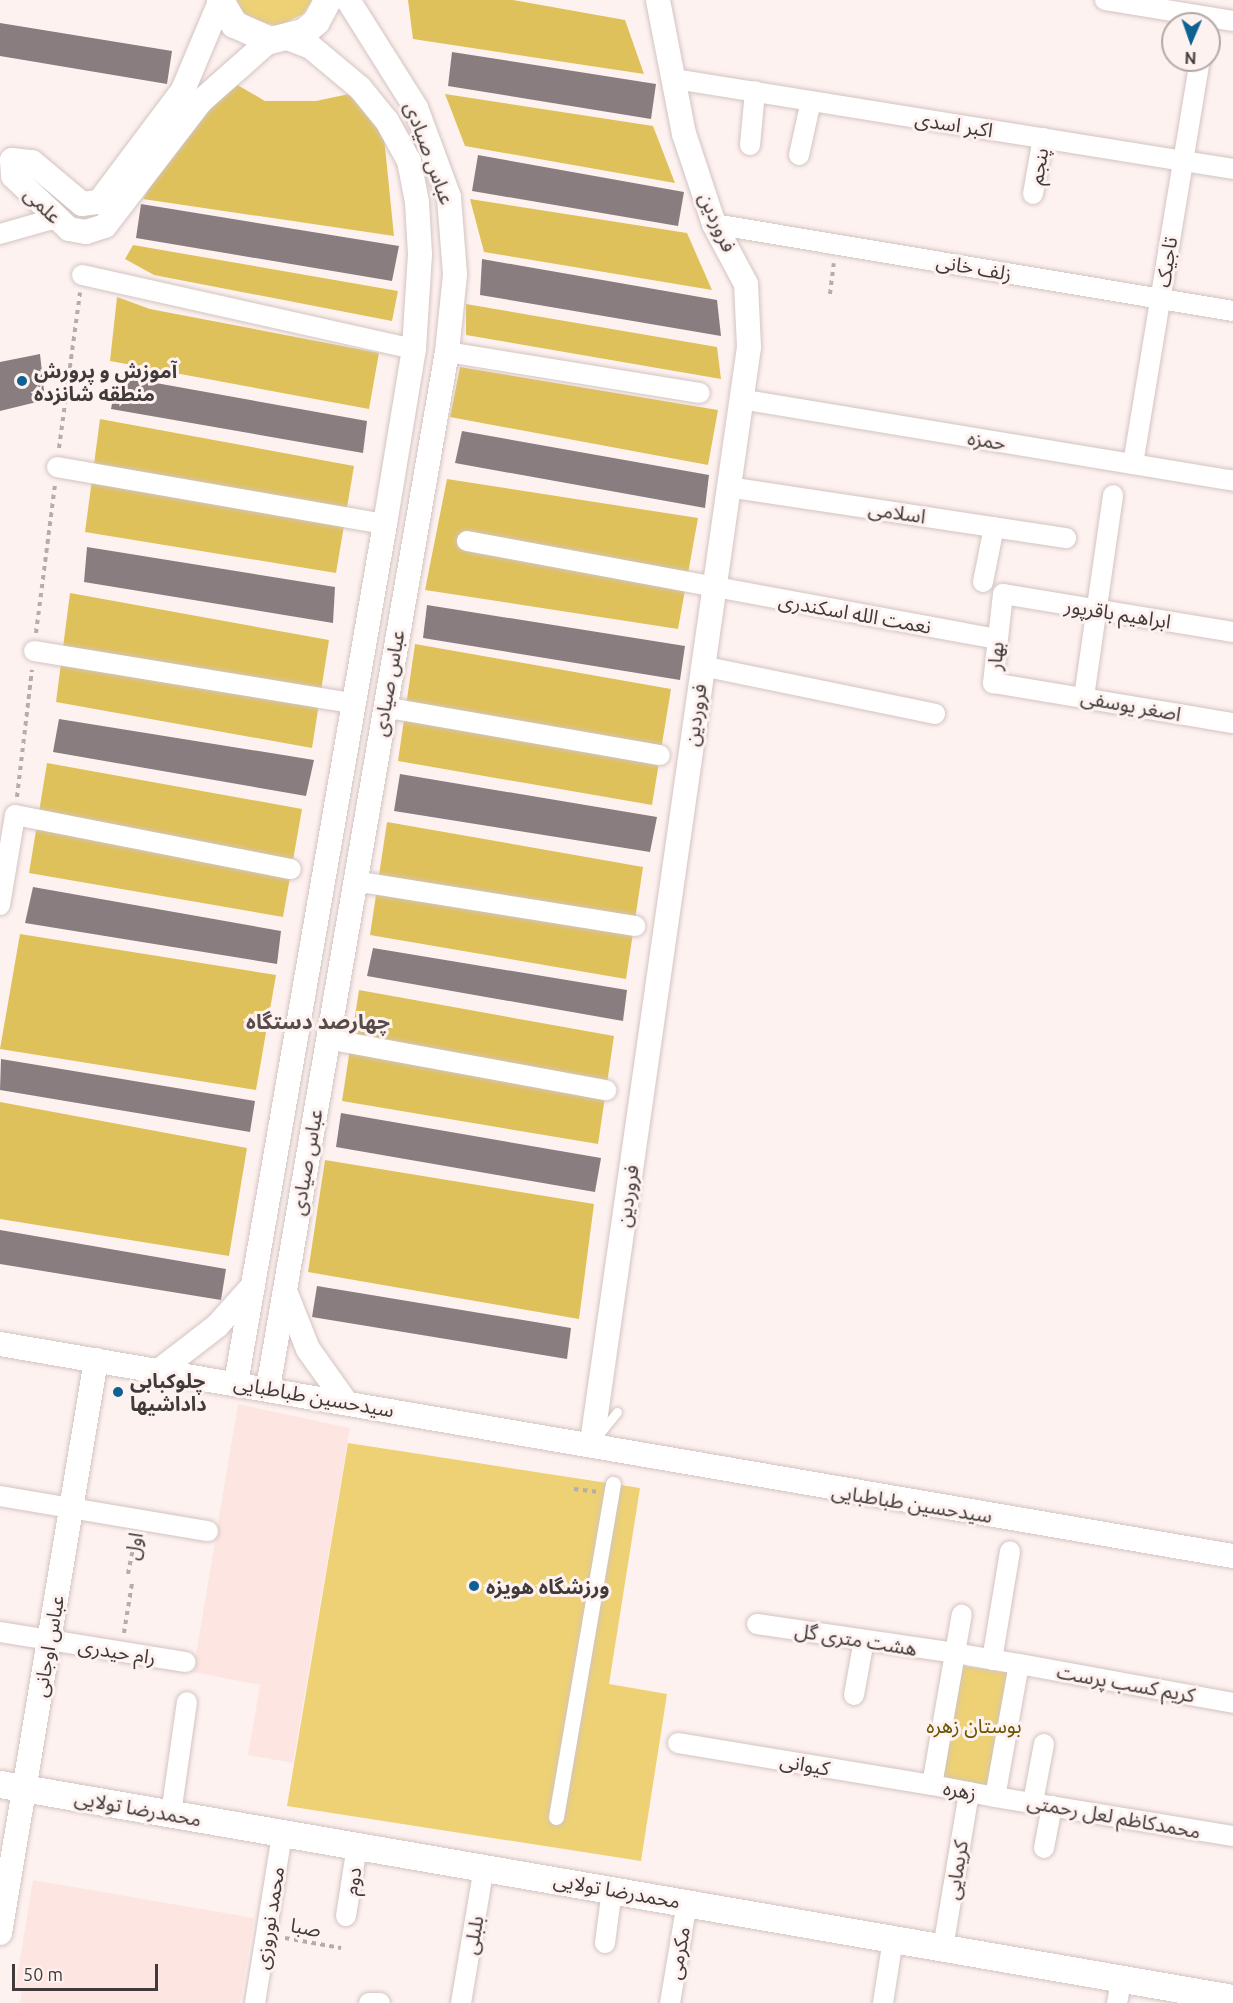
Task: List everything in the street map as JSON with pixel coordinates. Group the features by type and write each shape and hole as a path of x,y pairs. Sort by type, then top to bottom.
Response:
{"main road":[{"path":"220,1 245,32 278,39 316,21 327,0"},
{"name":"محمدرضا تولایی","path":"12,1786 943,1948 1120,1991 1233,1998"}],"street":[{"name":"عباس صیادی","path":"268,1388 447,352 456,239 449,197 416,108 348,0"},
{"name":"فروردین","path":"592,1442 728,487 750,308 738,265 714,224 684,134 658,0"},
{"path":"1105,0 1193,12"},
{"name":"علمی","path":"6,154 32,162 82,204 99,202 183,90 220,1"},
{"name":"علمی","path":"6,154 13,176 62,224 86,232 105,226 201,101 278,39"},
{"name":"عباس صیادی","path":"236,1383 255,1284 414,349 420,254 417,202 409,161 376,103 311,48 278,39"},
{"name":"تاجیک","path":"1133,464 1198,72"},
{"name":"اکبر اسدی","path":"675,79 1233,169"},
{"path":"750,145 755,92"},
{"path":"799,155 811,100"},
{"name":"پنجم","path":"1033,195 1043,138"},
{"path":"0,234 62,224 82,204"},
{"name":"زلف خانی","path":"714,224 1233,311"},
{"path":"82,275 414,349"},
{"path":"447,352 700,393"},
{"name":"حمزه","path":"740,399 1233,481"},
{"path":"57,467 385,524"},
{"name":"اسلامی","path":"728,487 1066,538"},
{"path":"1084,697 1113,495"},
{"path":"983,582 994,527"},
{"name":"نعمت الله اسکندری","path":"467,541 997,639"},
{"name":"ابراهیم باقرپور","path":"1003,594 1233,632"},
{"name":"بهار","path":"1003,594 993,683 1028,689"},
{"path":"34,651 353,703"},
{"path":"702,666 935,714"},
{"name":"اصغر یوسفی","path":"1028,689 1233,723"},
{"path":"384,707 660,755"},
{"path":"0,905 15,815 291,869"},
{"path":"354,881 635,926"},
{"path":"327,1039 606,1090"},
{"path":"160,1370 225,1319 255,1284"},
{"path":"284,1288 308,1349 345,1401"},
{"name":"سیدحسین طباطبایی","path":"0,1344 592,1442 1233,1540"},
{"name":"عباس اوجانی","path":"0,1933 12,1786 49,1640 96,1360"},
{"name":"سیدحسین طباطبایی","path":"689,1457 1233,1556"},
{"path":"556,1817 611,1489"},
{"path":"0,1496 208,1531"},
{"path":"992,1660 1010,1551"},
{"path":"962,1615 955,1653 1018,1664"},
{"name":"هشت متری گل","path":"757,1624 955,1653"},
{"name":"رام حیدری","path":"0,1632 186,1662"},
{"path":"854,1695 864,1640"},
{"name":"زهره","path":"955,1653 932,1785 995,1797 1018,1664"},
{"name":"کریم کسب پرست","path":"1018,1664 1233,1703"},
{"path":"171,1814 187,1702"},
{"name":"کیوانی","path":"678,1743 932,1785"},
{"path":"1032,1803 1044,1744"},
{"name":"کریمایی","path":"943,1948 969,1792"},
{"name":"محمدکاظم لعل رحمتی","path":"995,1797 1233,1836"},
{"path":"1044,1848 1052,1806"},
{"name":"محمد نوروزی","path":"255,2003 282,1834"},
{"name":"دوم","path":"346,1916 357,1846"},
{"name":"بلبلی","path":"461,2003 484,1867"},
{"path":"605,1943 612,1890"},
{"name":"مکرمی","path":"670,2003 687,1903"},
{"path":"883,2003 893,1939"},
{"path":"369,2003 380,2003"}],"lane":[{"path":"592,1442 617,1412"}],"path":[{"path":"830,294 836,244"},
{"path":"15,815 82,275"},
{"path":"574,1489 611,1489"},
{"name":"اول","path":"128,1574 138,1519"},
{"name":"اول","path":"121,1652 132,1584"},
{"name":"صبا","path":"266,1934 341,1948"}],"shaded area":[{"path":"408,0 513,0 625,20 644,74 413,39"},
{"path":"234,83 265,101 316,101 349,94 384,137 394,236 143,199 196,108"},
{"path":"445,94 653,126 675,183 465,146"},
{"path":"470,199 687,233 712,290 484,252"},
{"path":"133,245 398,291 392,321 154,275 125,259"},
{"path":"117,297 150,309 379,353 369,409 110,361"},
{"path":"466,304 717,347 721,379 466,335"},
{"path":"460,367 718,410 708,465 450,417"},
{"path":"100,419 354,466 336,573 85,532"},
{"path":"447,479 698,518 678,629 425,590"},
{"path":"70,593 329,640 312,748 56,702"},
{"path":"415,644 671,689 652,805 398,761"},
{"path":"47,763 302,809 283,917 29,873"},
{"path":"387,822 643,867 626,979 370,935"},
{"path":"20,934 276,975 256,1090 0,1049"},
{"path":"359,990 614,1036 598,1144 342,1101"},
{"path":"0,1102 247,1148 229,1256 0,1219"},
{"path":"325,1160 594,1204 579,1319 308,1272"},
{"path":"238,1404 350,1428 293,1763 248,1755 260,1685 193,1672"},
{"path":"33,1880 254,1918 240,2003 20,2003 22,1990 15,1989"}],"green space":[{"path":"233,0 312,0 303,14 278,26 251,20"},
{"name":"ورزشگاه هویزه","path":"348,1443 640,1488 609,1684 667,1694 641,1861 287,1806"},
{"name":"بوستان زهره","path":"957,1665 1010,1673 992,1786 939,1778"}],"building":[{"path":"0,23 172,51 167,84 0,56"},
{"path":"452,52 656,84 651,119 448,86"},
{"path":"478,155 684,192 678,226 472,191"},
{"path":"141,204 399,246 392,281 136,238"},
{"path":"482,259 717,300 721,336 480,295"},
{"name":"آموزش و پرورش منطقه شانزده","path":"40,354 45,400 0,411 0,362"},
{"path":"117,376 367,421 363,453 111,409"},
{"path":"462,431 709,475 705,508 455,463"},
{"path":"87,547 335,587 333,623 84,582"},
{"path":"427,605 685,646 680,680 423,638"},
{"path":"59,719 314,760 306,796 53,752"},
{"path":"400,774 657,817 650,852 394,811"},
{"path":"33,887 281,931 277,964 25,923"},
{"path":"373,948 627,990 623,1021 367,976"},
{"path":"1,1059 255,1101 250,1132 0,1090"},
{"path":"341,1113 601,1158 595,1192 336,1147"},
{"path":"0,1230 226,1269 221,1300 0,1264"},
{"path":"317,1286 571,1328 567,1359 312,1317"}],"place":[{"name":"آموزش و پرورش منطقه شانزده","path":"22,381"},
{"name":"چلوکبابی داداشیها","path":"118,1392"},
{"name":"ورزشگاه هویزه","path":"474,1586"}],"district":[{"name":"چهارصد دستگاه","path":"318,1021"}]}
